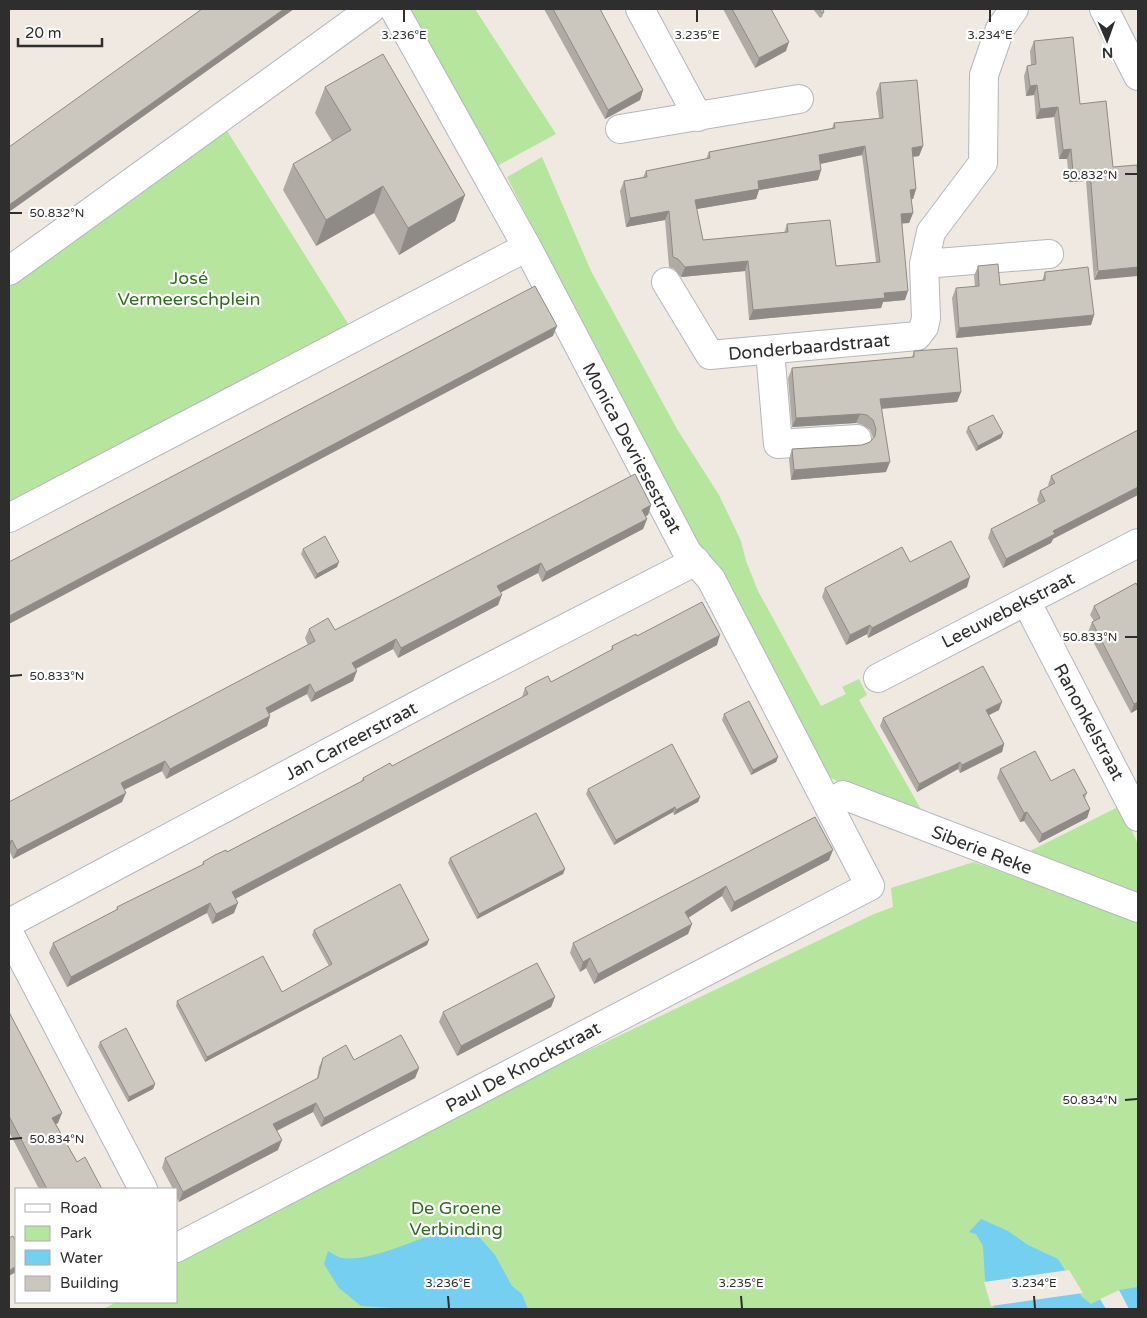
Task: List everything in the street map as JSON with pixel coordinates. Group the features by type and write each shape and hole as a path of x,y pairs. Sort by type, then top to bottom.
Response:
{"street":[{"path":"9,271 371,9"},
{"name":"Monica Devriesestraat","path":"394,9 527,247 687,552 711,579 870,886"},
{"path":"640,9 698,117"},
{"name":"Donderbaardstraat","path":"666,282 710,355 770,351 917,336 924,327 926,318 924,264 931,232 983,163 984,75 1000,29 1014,9"},
{"path":"1104,9 1138,76"},
{"path":"620,130 799,99"},
{"path":"9,518 527,247"},
{"path":"924,264 1049,254"},
{"path":"770,351 778,444 857,439"},
{"name":"Leeuwebekstraat","path":"878,678 1138,544"},
{"name":"Jan Carreerstraat","path":"9,923 464,681 696,561"},
{"name":"Ranonkelstraat","path":"1026,601 1138,816"},
{"name":"Siberie Reke","path":"829,804 843,795 1138,908"},
{"name":"Paul De Knockstraat","path":"178,1247 870,886"},
{"path":"9,933 142,1188"}],"green space":[{"path":"406,9 475,9 556,134 497,166"},
{"name":"José Vermeerschplein","path":"224,126 352,330 9,509 9,281"},
{"path":"542,157 591,271 677,429 719,495 741,541 746,561 758,591 821,706 846,694 842,687 859,679 867,695 859,700 927,820 856,792 828,776 699,549 585,333 507,177"},
{"path":"1120,806 1138,844 1138,899 1022,855"},
{"name":"De Groene Verbinding","path":"974,862 1138,921 1138,1309 104,1309 114,1303 178,1303 178,1262 252,1223 276,1213 495,1095 874,914 893,907 891,888"}],"water":[{"path":"981,1219 1008,1231 1028,1245 1058,1259 1082,1297 1091,1304 1119,1290 1138,1287 1138,1309 994,1309 985,1279 983,1246 976,1234 969,1232"},
{"path":"442,1231 474,1231 495,1255 512,1286 522,1294 528,1309 411,1309 361,1306 339,1288 324,1264 328,1251 342,1258 366,1257"}],"pier":[{"path":"1069,1270 1083,1293 991,1306 984,1282"},
{"path":"1119,1290 1129,1309 1106,1309 1100,1299"}],"building":[{"path":"202,9 284,9 9,205 9,147"},
{"path":"553,9 600,9 643,90 608,110"},
{"path":"732,9 771,9 789,42 759,58"},
{"path":"1073,37 1080,104 1106,101 1113,167 1137,165 1138,267 1098,271 1090,171 1073,172 1071,149 1063,150 1058,107 1040,109 1037,85 1030,86 1027,66 1036,64 1034,41"},
{"path":"383,54 465,195 408,228 383,186 326,220 293,164 351,130 325,87"},
{"path":"917,80 923,146 912,148 916,189 910,190 913,213 901,214 908,291 884,293 885,298 753,310 748,261 685,267 678,259 673,257 669,211 630,218 624,181 647,177 646,171 710,158 709,152 835,128 834,123 883,118 880,83","holes":["865,146 880,262 836,266 830,220 787,224 788,232 703,240 695,200 759,189 758,181 821,170 819,155"]},
{"path":"998,264 1000,285 1045,280 1045,272 1088,267 1094,315 959,328 956,288 979,286 978,266"},
{"path":"535,286 557,326 9,616 9,562"},
{"path":"957,348 961,392 880,399 890,462 794,470 792,449 862,445 870,442 875,436 876,429 873,420 867,415 860,414 796,418 792,368 914,357 914,351"},
{"path":"993,415 1003,433 978,446 968,427"},
{"path":"1138,430 1138,487 1053,531 1055,534 1006,559 991,529 1045,501 1040,491 1055,483 1051,476"},
{"path":"635,474 651,505 642,510 647,519 546,572 541,563 497,586 502,595 401,648 396,639 352,663 357,671 315,693 310,684 266,708 270,716 170,769 165,761 121,783 126,793 17,850 12,840 9,842 9,802 315,641 309,629 328,618 335,630"},
{"path":"325,536 339,562 317,574 303,549"},
{"path":"951,541 970,577 872,628 870,625 850,635 825,588 902,547 910,562"},
{"path":"1136,583 1138,587 1138,702 1134,704 1092,622 1100,618 1094,606"},
{"path":"702,602 720,635 232,892 238,903 216,914 210,903 71,977 53,943 118,909 117,907 204,864 203,862 215,855 226,850 227,852 364,780 363,778 390,763 392,766 528,694 525,688 536,682 548,676 551,682 613,649 612,646 636,634 637,636"},
{"path":"983,666 1002,702 986,710 1004,744 962,765 960,762 919,784 883,718"},
{"path":"749,701 778,757 753,770 724,714"},
{"path":"672,744 700,797 676,810 675,807 616,840 588,789"},
{"path":"1035,751 1051,781 1074,769 1087,793 1083,795 1090,809 1042,834 1027,812 1024,813 1000,769"},
{"path":"536,813 565,869 479,914 450,858"},
{"path":"815,817 833,850 734,902 726,886 685,912 692,924 598,974 590,958 583,962 573,943"},
{"path":"400,884 429,940 207,1057 177,1001 263,956 282,992 332,964 314,930"},
{"path":"537,963 555,997 461,1046 443,1012"},
{"path":"9,1012 62,1113 52,1118 77,1162 85,1157 101,1188 46,1188 9,1116"},
{"path":"126,1028 155,1084 129,1097 100,1042"},
{"path":"401,1035 419,1068 324,1118 316,1103 273,1124 282,1140 183,1192 165,1158 318,1078 323,1058 346,1045 354,1060"},
{"path":"13,1236 15,1240 15,1267 9,1271 9,1238"}]}
